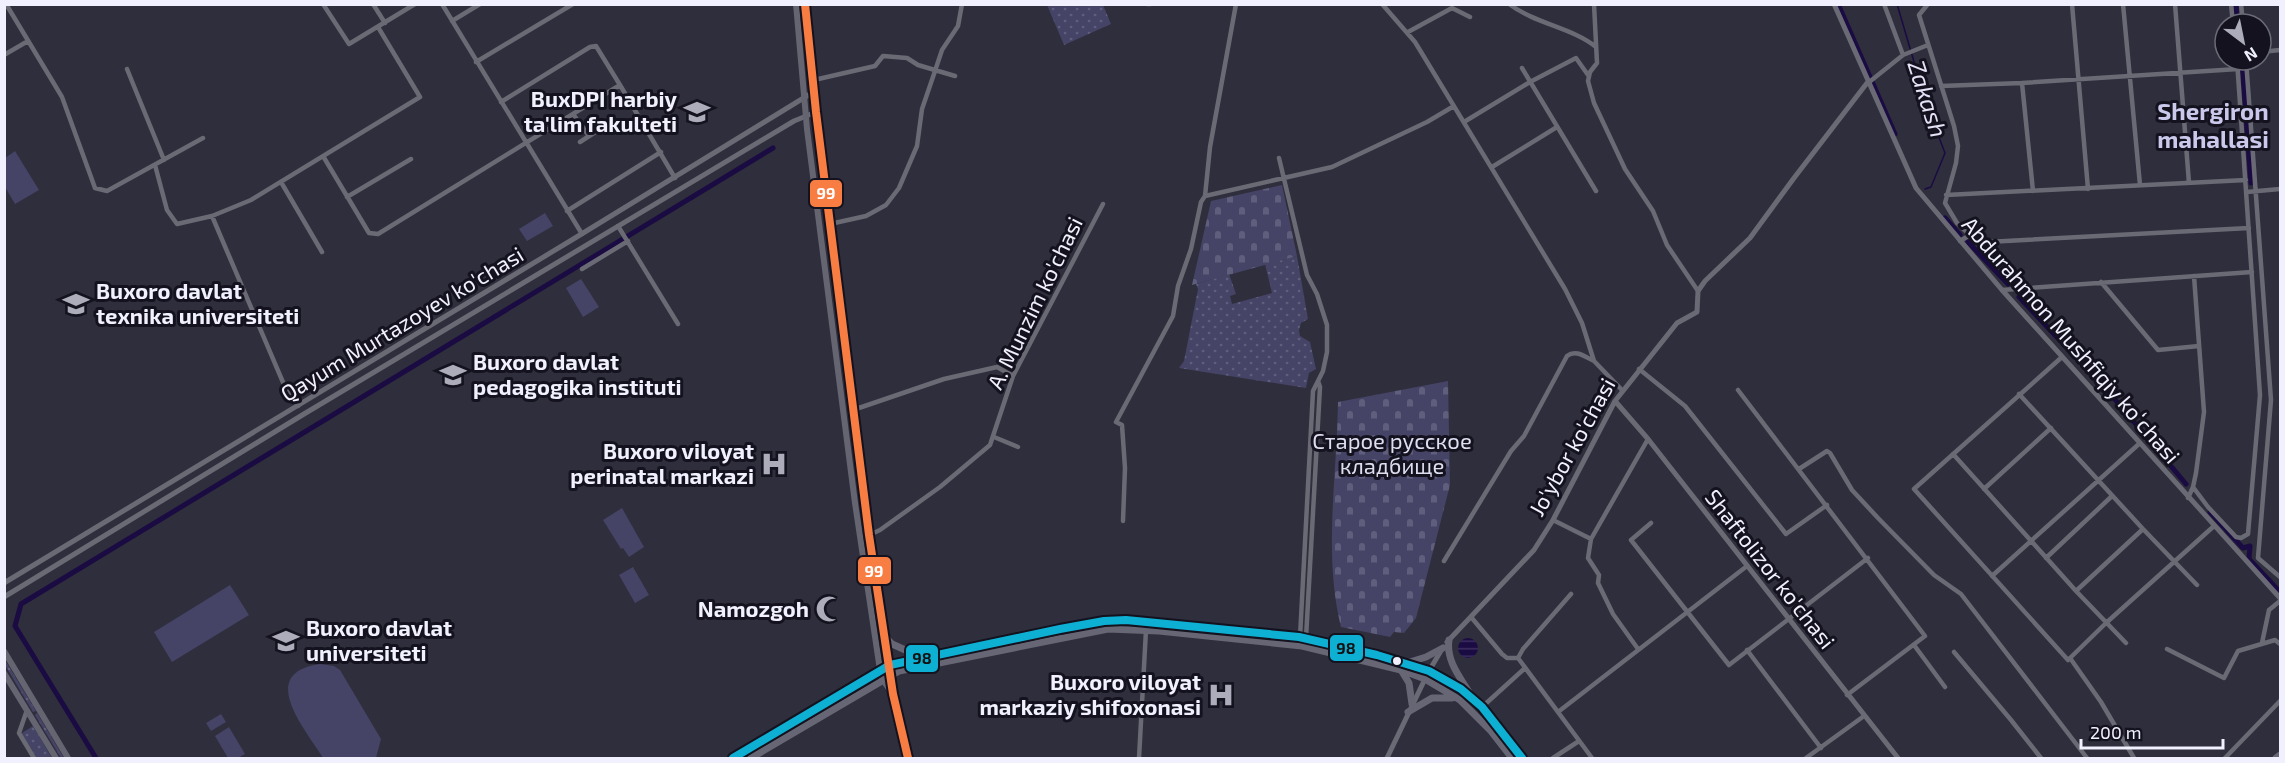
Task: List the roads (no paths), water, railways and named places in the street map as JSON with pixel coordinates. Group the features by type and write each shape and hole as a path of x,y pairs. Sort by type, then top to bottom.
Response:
{"main road":[{"path":"796,4 806,117 880,670 882,679 893,694"},
{"path":"805,4 853,410 893,694"},
{"path":"842,399 852,402"},
{"path":"733,759 890,665 1111,621 1126,620 1302,637 1430,671 1453,683 1472,697 1522,759"},
{"path":"751,759 882,679 909,668 1108,629 1146,630 1302,646 1401,670 1425,679 1460,700 1491,731 1512,759"},
{"path":"884,636 894,646 923,657"},
{"path":"1449,640 1448,650 1453,665 1472,697"},
{"path":"1406,663 1426,657 1443,648"},
{"path":"4,651 68,759"},
{"path":"1401,670 1409,682 1412,704"},
{"name":"Jo'ybor ko'chasi","path":"1425,679 1430,671"},
{"path":"4,673 56,759"},
{"path":"1408,712 1432,699 1442,697 1460,700"},
{"path":"2276,759 2280,755"}],"street":[{"path":"6,4 62,97 95,188 107,191 203,138"},
{"path":"323,4 349,44 415,4"},
{"path":"373,4 385,23"},
{"path":"442,4 582,234"},
{"path":"452,21 480,4"},
{"path":"476,62 573,4"},
{"path":"830,224 866,216 886,205 892,198 906,174 917,146 922,109 942,50 958,26 962,4"},
{"path":"1123,522 1125,468 1122,425 1116,422 1173,316 1178,286 1191,249 1201,202 1205,196 1210,147 1236,4"},
{"path":"1382,4 1408,32 1565,289 1582,323 1594,361"},
{"path":"1509,4 1529,18 1587,39 1596,47"},
{"path":"1588,75 1597,63 1594,4"},
{"name":"Abdurahmon Mushfiqiy koʻchasi","path":"1834,4 1916,188 2002,290 2280,600"},
{"path":"1884,4 1902,55"},
{"path":"1928,4 1918,15 1958,146 1956,163 1945,203 1962,229 1970,235 1987,242 2249,228"},
{"path":"2072,4 2088,189"},
{"path":"2123,4 2140,185"},
{"path":"2175,4 2190,183"},
{"path":"1408,32 1452,8 1470,17"},
{"path":"155,165 167,210 177,224 212,216 252,200 420,97 378,27"},
{"path":"4,55 28,41"},
{"path":"501,102 590,47 596,46 675,178"},
{"path":"1869,82 1902,55 1926,46"},
{"path":"814,80 875,66 883,56 907,58 918,65 955,76"},
{"path":"1464,122 1530,82 1576,58 1588,75 1594,103 1625,170 1636,182 1653,211 1666,245 1698,291"},
{"path":"1522,68 1596,190"},
{"path":"127,69 164,160"},
{"path":"1941,86 2213,70"},
{"path":"2193,488 2236,537 2241,538 2248,534 2260,395 2238,72"},
{"path":"2247,72 2271,400 2258,558 2280,577"},
{"name":"Jo'ybor ko'chasi","path":"1430,671 1449,640 1534,550 1553,520 1622,390 1677,323 1697,312 1698,291 1705,281 1750,238 1869,82"},
{"path":"2022,83 2033,191"},
{"path":"323,156 369,233 378,234 620,85"},
{"name":"Qayum Murtazoyev ko'chasi","path":"4,583 675,178 814,91"},
{"path":"1205,196 1332,167 1427,122 1454,106"},
{"name":"Qayum Murtazoyev ko'chasi","path":"4,597 581,248 784,127 816,112"},
{"path":"573,114 589,136"},
{"path":"1492,167 1557,127"},
{"path":"580,142 600,129"},
{"path":"567,211 661,152"},
{"path":"1279,158 1286,179 1307,275 1317,294 1327,325 1327,352 1323,371 1318,381 1320,387 1302,637"},
{"path":"347,197 411,159"},
{"path":"1946,195 2246,180"},
{"path":"281,182 322,252"},
{"path":"2247,192 2280,189"},
{"name":"A. Munzim ko'chasi","path":"869,535 880,530 949,479 990,445 1013,376 1102,204"},
{"path":"212,216 285,387 298,406"},
{"path":"618,226 678,324"},
{"path":"1960,241 1970,235"},
{"path":"575,238 581,248"},
{"path":"582,269 626,238"},
{"path":"2002,290 2252,272"},
{"path":"2188,498 2193,488 2204,412 2194,276"},
{"path":"2101,282 2158,350 2199,346"},
{"path":"1444,561 1511,452 1524,436 1567,356 1578,353 1594,361 1622,390"},
{"path":"2062,357 1914,489 1992,576 2068,660 2214,526"},
{"path":"853,410 944,379 997,367 1013,376"},
{"path":"1639,369 1685,406 1786,534 1827,505"},
{"path":"1738,390 1868,558 1925,636 1847,695"},
{"path":"2019,394 2143,530 2197,585"},
{"name":"Shaftolizor ko'chasi","path":"1615,401 1648,439 1898,759"},
{"path":"273,421 278,430"},
{"path":"1984,489 2051,429"},
{"path":"258,430 264,439"},
{"path":"994,437 1018,447"},
{"path":"1638,649 1613,614 1598,583 1599,575 1588,558 1591,539 1648,439"},
{"path":"1992,576 2140,443"},
{"path":"1799,469 1822,453 1827,451 1830,453 1852,490 1878,518 1934,575 1961,594 2087,759"},
{"path":"1953,454 2126,643"},
{"path":"2046,558 2112,496"},
{"path":"1553,520 1591,539"},
{"path":"1651,523 1631,540 1728,665 1868,558"},
{"path":"2076,591 2143,530"},
{"path":"1558,712 1747,566"},
{"path":"1518,658 1523,649 1571,594"},
{"path":"2262,643 2269,610 2280,600"},
{"path":"1471,618 1502,654 1507,658 1518,658"},
{"path":"1140,759 1146,630"},
{"path":"2167,649 2224,678 2238,651 2275,640 2280,644"},
{"path":"1914,645 1945,687"},
{"path":"1747,650 1821,748"},
{"path":"1954,652 2012,720 2041,759"},
{"path":"1518,658 1592,759"},
{"path":"2070,658 2101,702 2134,759"},
{"path":"1482,707 1524,669"},
{"name":"Jo'ybor ko'chasi","path":"1387,759 1425,679"},
{"path":"893,694 908,759"},
{"path":"2225,759 2280,701"},
{"path":"27,710 19,732 34,759"},
{"path":"1806,759 1864,716"},
{"path":"1554,759 1579,741"}],"waterway":[{"path":"1838,4 1895,134"},
{"name":"Zakash","path":"1897,4 1927,106 1945,153 1931,187 1925,189"},
{"path":"2236,4 2236,12"},
{"path":"2243,72 2251,183"},
{"path":"96,758 15,626 21,604 773,148"},
{"path":"1945,218 1960,235"},
{"path":"1968,242 2008,284"},
{"path":"2019,297 2107,390 2186,484"},
{"path":"2210,512 2243,548 2250,546 2249,559 2280,592"}],"place":[{"name":"BuxDPI harbiy ta'lim fakulteti","path":"697,112"},
{"name":"Buxoro davlat texnika universiteti","path":"76,304"},
{"name":"Buxoro davlat pedagogika instituti","path":"453,375"},
{"name":"Buxoro viloyat perinatal markazi","path":"774,464"},
{"name":"Namozgoh","path":"829,609"},
{"name":"Buxoro davlat universiteti","path":"286,641"},
{"name":"Buxoro viloyat markaziy shifoxonasi","path":"1221,695"}],"district":[{"name":"Shergiron mahallasi","path":"2213,126"}],"park label":[{"name":"Старое русское кладбище","path":"1392,454"}]}
